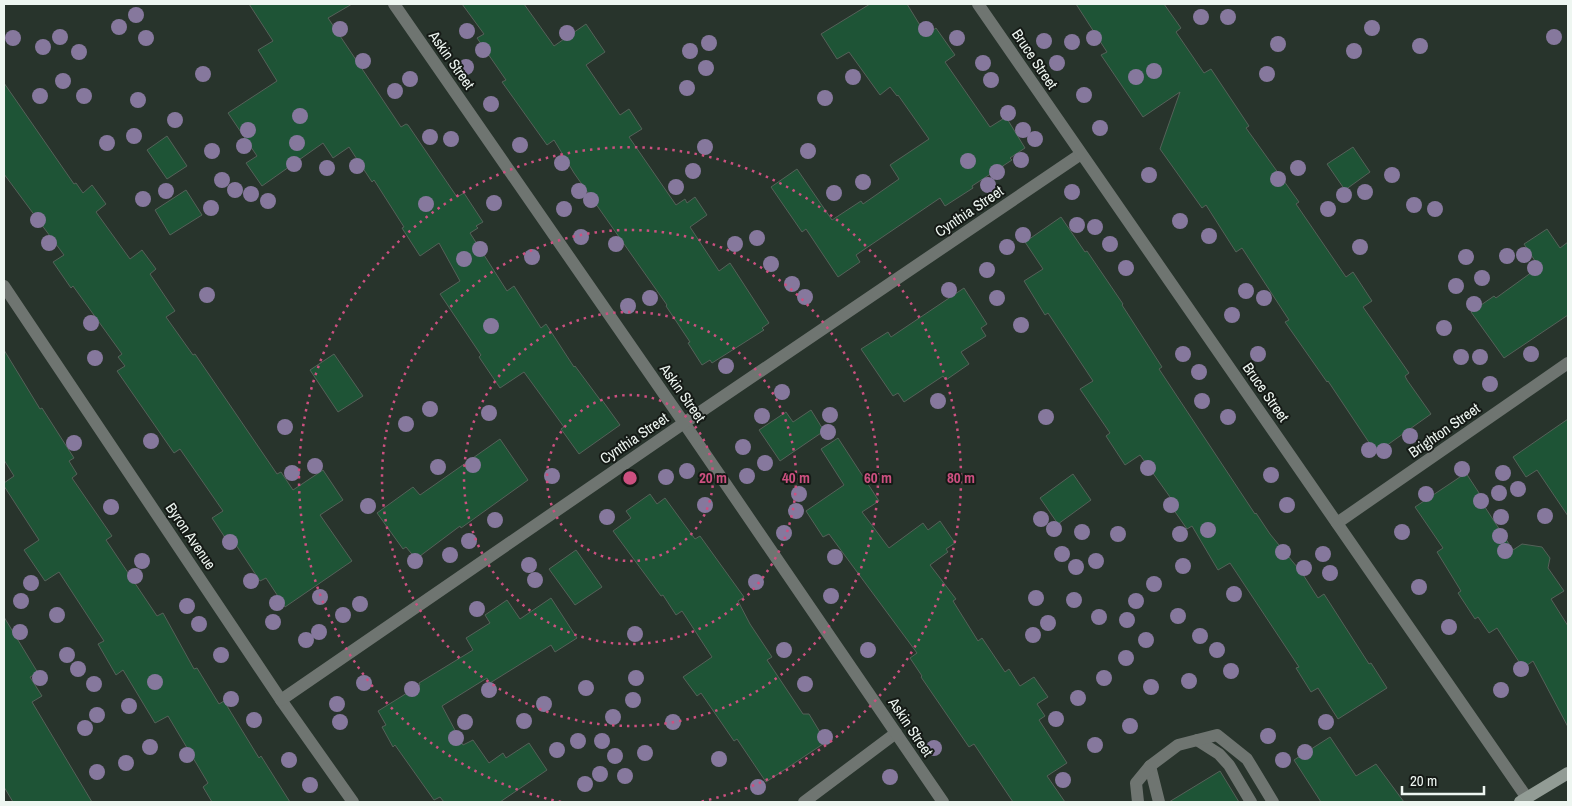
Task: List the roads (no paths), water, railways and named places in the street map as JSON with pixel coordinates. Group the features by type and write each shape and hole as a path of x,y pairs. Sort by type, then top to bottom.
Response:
{"main road":[{"path":"1524,800 1568,773"}],"street":[{"name":"Askin Street","path":"394,4 943,802"},
{"name":"Bruce Street","path":"978,4 1337,523 1524,800"},
{"name":"Cynthia Street","path":"281,700 684,423 1081,154"},
{"name":"Byron Avenue","path":"4,286 8,300 281,700 353,802"},
{"name":"Brighton Street","path":"1337,523 1568,363"},
{"path":"804,802 896,734"},
{"path":"1138,802 1136,783 1150,766 1178,745 1217,735 1247,759 1273,802"},
{"path":"1197,740 1219,754 1251,802"},
{"path":"1150,766 1159,802"}]}
